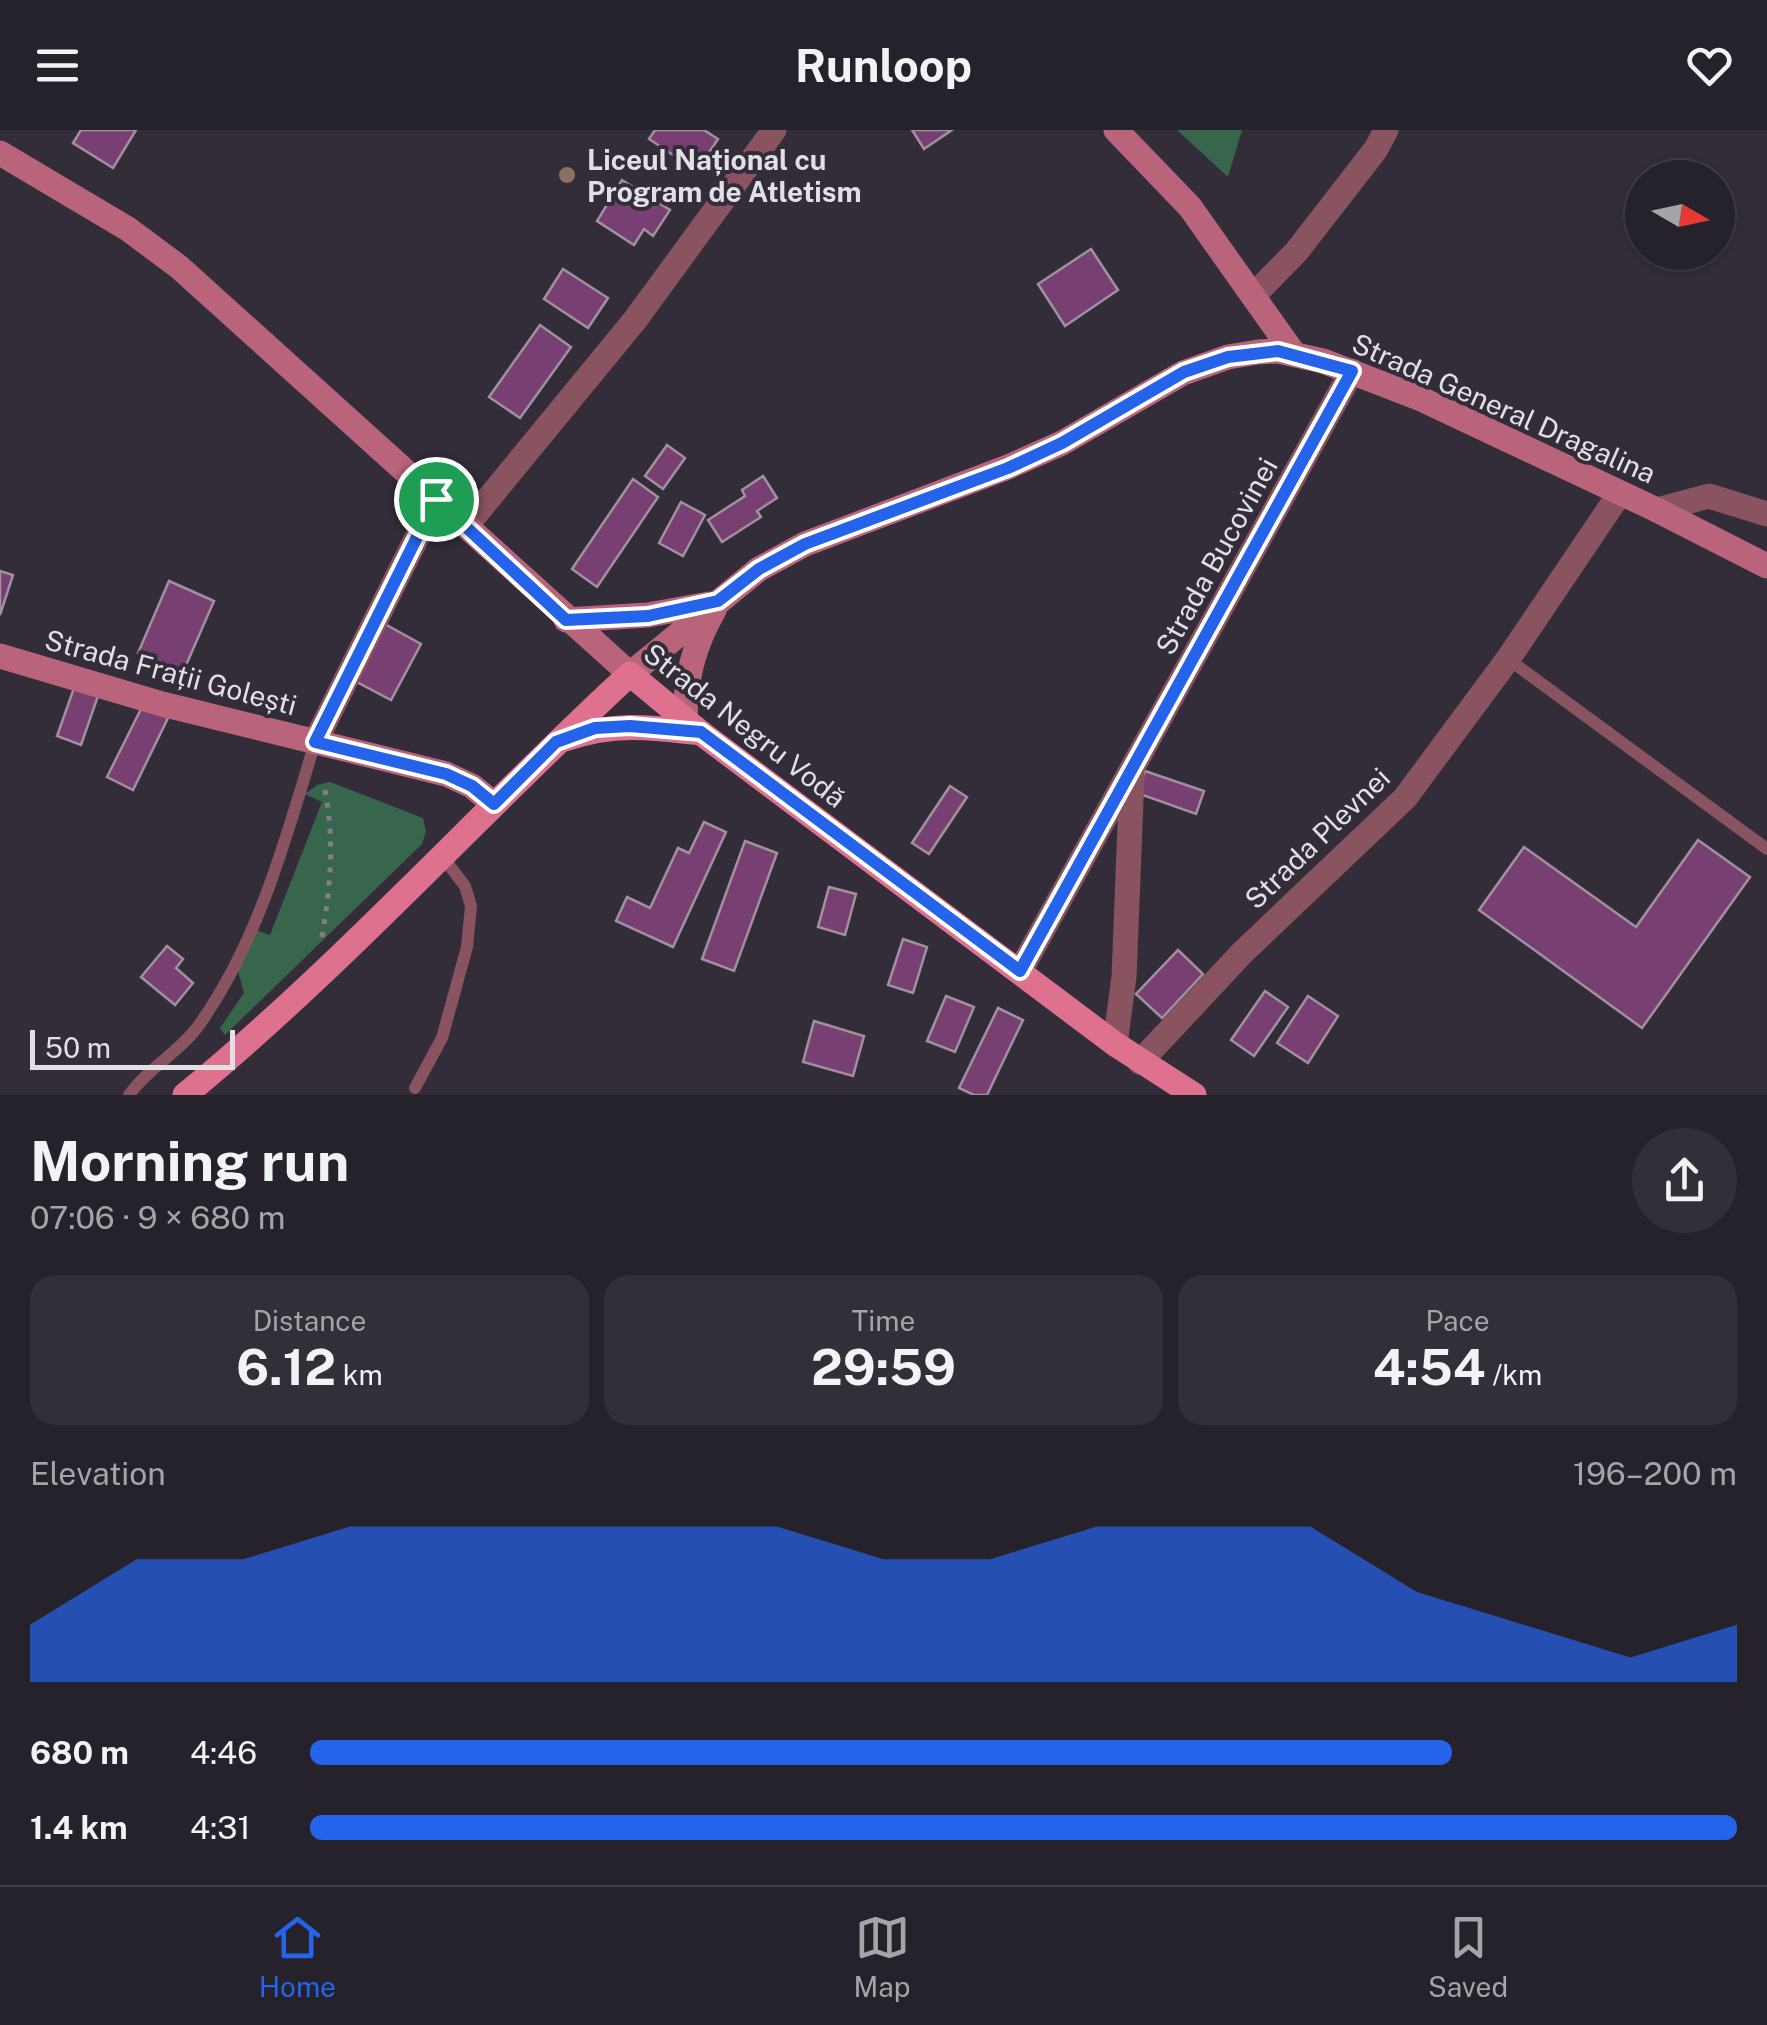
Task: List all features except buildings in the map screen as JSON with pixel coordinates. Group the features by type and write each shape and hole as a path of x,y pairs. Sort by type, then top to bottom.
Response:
{"main road":[{"path":"1116,130 1190,207 1294,354"},
{"name":"Strada Negru Vodă","path":"0,153 128,230 179,267 566,620 693,726 1114,1044 1194,1095"},
{"name":"Strada General Dragalina","path":"630,674 759,569 805,544 1008,468 1062,443 1184,372 1228,357 1258,352 1294,354 1352,371 1419,398 1767,566"},
{"path":"566,620 648,616 718,601"},
{"path":"556,742 595,728 693,726 686,680 691,656 718,601"},
{"name":"Strada Frații Golești","path":"0,656 162,704 446,774 472,786 494,804"},
{"path":"185,1095 315,980 630,674"}],"street":[{"path":"466,526 634,320 774,130"},
{"path":"1253,296 1298,251 1376,149 1386,130"},
{"name":"Strada Bucovinei","path":"1020,971 1352,371"},
{"name":"Strada Plevnei","path":"1140,1062 1242,953 1404,798 1508,659 1620,493"},
{"path":"1657,510 1709,496 1767,514"},
{"path":"315,742 436,499"},
{"name":"Strada Bucovinei","path":"1114,1044 1124,977 1132,770"}],"lane":[{"path":"1508,659 1767,848"},
{"path":"129,1095 196,1029 229,978 281,854 315,742"},
{"path":"415,1088 442,1038 467,948 471,906 464,886 442,856"}],"path":[{"path":"315,742 332,826 333,871 315,980"}],"green space":[{"path":"1177,130 1242,130 1228,177"},
{"path":"330,782 423,818 426,831 422,844 225,1035 220,1028 244,993 237,967 252,929 270,935 322,802 305,794"}],"place":[{"name":"Liceul Național cu Program de Atletism","path":"567,175"}],"route":[{"path":"1278,351 1352,371 1020,971 701,732 630,726 595,728 556,742 494,804 472,786 446,774 315,742 436,499 566,620 648,616 718,601 759,569 805,544 1008,468 1062,443 1202,365 1228,357 1278,351"}]}
